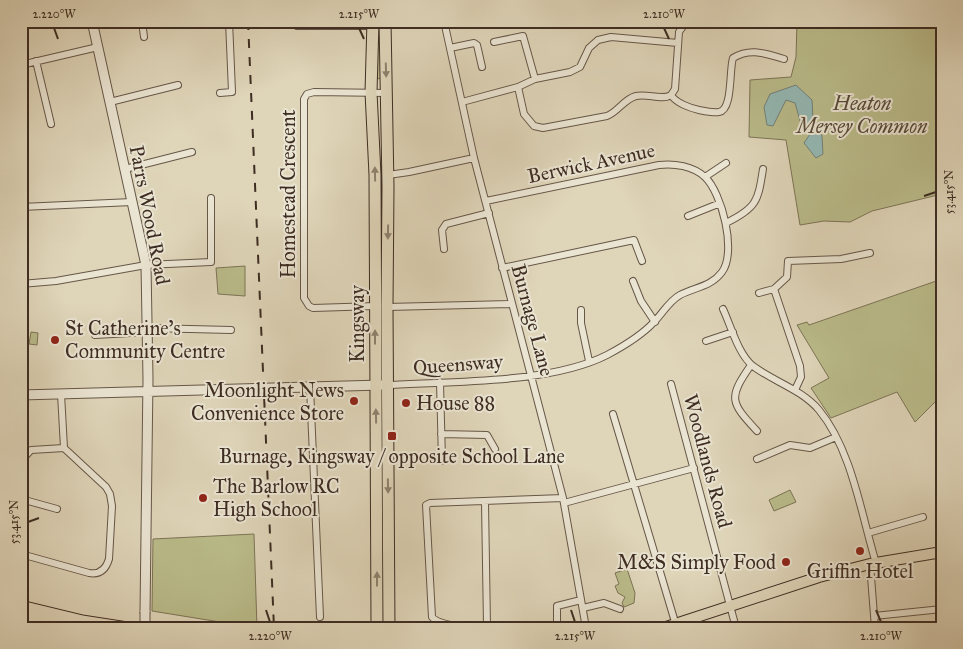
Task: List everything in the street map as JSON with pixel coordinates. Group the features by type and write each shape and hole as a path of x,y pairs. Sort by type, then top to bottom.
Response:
{"highway":[{"name":"Kingsway","path":"377,628 375,385 388,175 385,21"},
{"name":"Kingsway","path":"373,23 372,92 375,175 381,306 388,385 389,628"}],"main road":[{"path":"663,628 675,622 729,605 873,563 942,552"}],"street":[{"name":"Parrs Wood Road","path":"92,21 146,266 148,392 145,628"},
{"path":"142,21 144,37"},
{"path":"220,93 232,92 229,21"},
{"name":"Burnage Lane","path":"444,21 474,158 564,501 586,628"},
{"path":"518,87 524,114 534,126 543,128 607,116 614,113 636,96 668,97 672,95 675,89 678,32 687,21"},
{"path":"297,26 373,23"},
{"path":"494,42 523,36 535,79"},
{"path":"462,102 518,87 535,79 570,72 580,67 589,48 598,40 611,37 678,43"},
{"path":"450,48 474,43 477,45 482,67"},
{"path":"21,65 98,47"},
{"path":"672,95 675,100 696,110 719,112 726,109 729,102 733,58 748,51 784,59"},
{"path":"36,61 51,124"},
{"path":"110,102 178,85"},
{"name":"Homestead Crescent","path":"381,306 313,308 309,306 304,298 304,98 314,92 387,93"},
{"path":"125,169 192,152"},
{"path":"388,175 474,158"},
{"path":"531,375 589,361 623,346 655,322 676,298 711,284 723,271 730,253 726,223 705,177 726,163"},
{"name":"Berwick Avenue","path":"486,201 668,164 689,168 705,177"},
{"path":"726,223 744,214 758,198 763,169"},
{"path":"21,284 56,281 146,266 211,262 211,198"},
{"path":"21,207 132,202"},
{"path":"688,216 718,204"},
{"path":"444,249 442,230 446,224 489,213"},
{"path":"502,268 634,240 642,262"},
{"path":"759,293 774,289 787,278 788,261 841,259 870,252"},
{"path":"633,281 641,301 655,322"},
{"path":"774,289 800,366 802,377 795,390"},
{"path":"381,306 512,304"},
{"path":"723,309 751,365 795,390 819,410 836,437 845,456 868,533 873,563 875,628"},
{"path":"581,310 581,324 589,361"},
{"path":"94,336 148,330 231,330"},
{"path":"706,341 733,332"},
{"path":"751,365 738,384 734,395 740,413 757,431"},
{"name":"Queensway","path":"388,385 531,375"},
{"path":"440,382 442,461"},
{"name":"Woodlands Road","path":"671,384 736,628"},
{"path":"21,395 388,385"},
{"path":"310,387 320,617"},
{"path":"21,554 94,573 101,572 106,567 112,506 110,494 106,487 64,448 61,394"},
{"path":"613,414 675,622"},
{"path":"441,434 487,435 495,449"},
{"path":"757,459 790,445 810,448 836,437"},
{"path":"21,461 31,450 64,448"},
{"path":"942,450 939,457 942,468"},
{"path":"508,626 442,624 436,622 431,615 426,507 428,503 564,501 634,485 694,468"},
{"path":"21,499 58,509"},
{"path":"485,502 487,626"},
{"path":"868,533 923,517"},
{"path":"557,626 557,606 604,603 620,609"},
{"path":"874,616 942,609"}],"green space":[{"name":"Heaton Mersey Common","path":"797,21 942,21 942,194 872,211 850,222 824,221 800,225 786,140 749,137 750,80 791,77 796,57"},
{"path":"377,35 381,35 381,78 377,79"},
{"path":"245,266 245,296 218,294 216,268"},
{"path":"942,279 942,395 915,422 897,392 831,418 811,388 829,378 797,325 807,322 809,325"},
{"path":"31,332 38,333 37,345 29,344"},
{"path":"790,490 796,502 774,511 769,500"},
{"path":"254,534 257,628 152,611 153,539"},
{"path":"627,569 635,593 634,603 624,607 622,603 625,597 618,593 615,586 619,584 615,573"}],"water":[{"path":"796,85 812,100 813,119 822,136 823,154 816,158 804,143 812,131 801,124 795,103 786,100 773,126 767,125 764,107 770,94"}],"tram line":[{"path":"21,600 83,615 167,628"}],"railway":[{"path":"248,21 274,628"}],"place":[{"name":"St Catherine's Community Centre","path":"55,340"},
{"name":"Moonlight News Convenience Store","path":"354,401"},
{"name":"House 88","path":"406,403"},
{"name":"Burnage, Kingsway / opposite School Lane","path":"392,436"},
{"name":"The Barlow RC High School","path":"203,498"},
{"name":"Griffin Hotel","path":"860,551"},
{"name":"M&S Simply Food","path":"786,562"}]}
